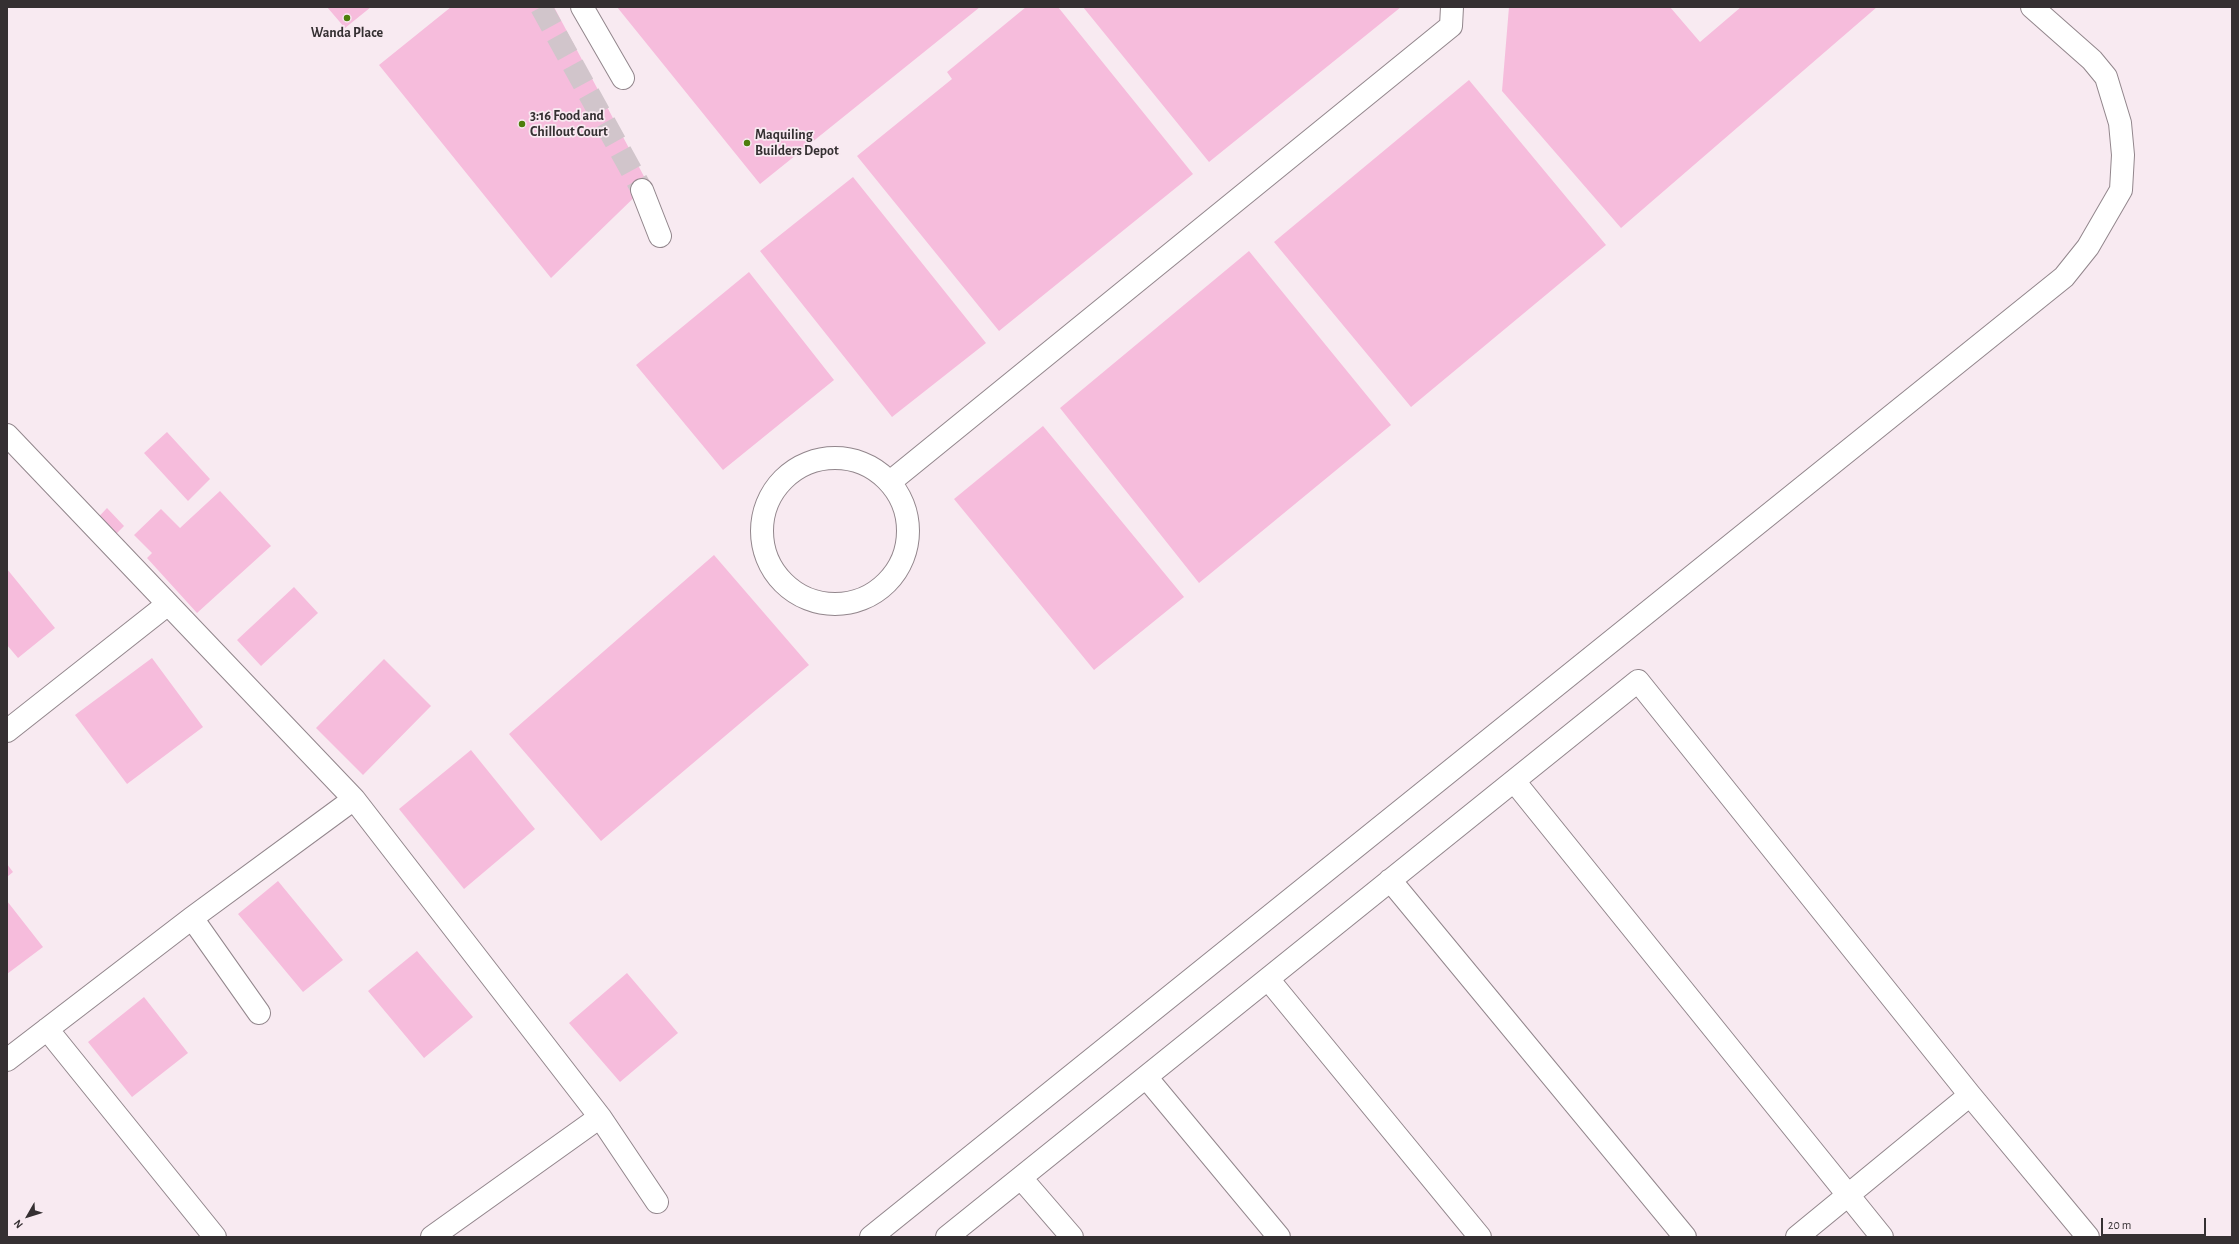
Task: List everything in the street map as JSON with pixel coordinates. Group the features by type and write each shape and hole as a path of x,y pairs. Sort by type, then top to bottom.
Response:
{"street":[{"path":"582,7 623,78"},
{"path":"890,482 1451,26 1452,7"},
{"path":"871,1237 2064,277 2088,247 2121,190 2123,155 2120,123 2106,77 2092,60 2032,7"},
{"path":"642,190 660,236"},
{"path":"7,436 354,800 600,1117 657,1202"},
{"path":"830,458 852,460 870,467 890,482 902,499 908,520 908,546 898,569 879,591 848,604 823,604 794,592 778,577 767,559 762,537 764,513 775,488 796,469 830,458"},
{"path":"7,730 168,604"},
{"path":"947,1237 1638,681 1970,1095 2088,1237"},
{"path":"1514,780 1882,1237"},
{"path":"7,1060 192,918 354,800"},
{"path":"1390,880 1685,1237"},
{"path":"192,918 259,1013"},
{"path":"1268,979 1480,1237"},
{"path":"47,1029 215,1237"},
{"path":"1146,1077 1279,1237"},
{"path":"1797,1237 1970,1095"},
{"path":"432,1237 600,1117"},
{"path":"1021,1178 1072,1237"}],"building":[{"name":"Wanda Place","path":"327,7 371,7 345,28"},
{"name":"3:16 Food and Chillout Court","path":"451,7 554,7 648,184 551,278 379,65"},
{"path":"617,7 980,7 760,184"},
{"path":"1026,7 1058,7 1193,174 999,331 857,156 952,79 947,72"},
{"path":"1083,7 1401,7 1209,162"},
{"path":"1509,7 1670,7 1700,42 1741,7 1877,7 1621,228 1502,91"},
{"path":"1469,80 1606,245 1411,407 1274,242"},
{"path":"853,177 986,343 892,417 760,251"},
{"path":"1249,251 1391,425 1199,583 1060,408"},
{"path":"749,272 834,380 723,470 636,365"},
{"path":"1043,426 1184,597 1094,670 954,499"},
{"path":"167,432 210,479 188,501 144,453"},
{"path":"220,491 271,546 197,613 147,558 152,553 134,535 161,509 180,528"},
{"path":"107,508 124,526 109,541 92,524"},
{"path":"714,555 809,665 601,841 509,734"},
{"path":"7,569 55,628 18,658 7,645"},
{"path":"294,587 318,613 261,666 237,640"},
{"path":"152,658 203,727 127,784 75,715"},
{"path":"384,659 431,706 363,775 316,728"},
{"path":"471,750 535,829 464,889 399,809"},
{"path":"7,864 13,872 7,877"},
{"path":"278,881 343,960 303,992 238,914"},
{"path":"7,901 43,947 7,974"},
{"path":"417,951 473,1017 424,1058 368,991"},
{"path":"627,973 678,1033 620,1082 569,1023"},
{"path":"144,997 188,1053 132,1097 88,1042"}],"tunnel":[{"path":"541,7 642,190"}],"place":[{"name":"Wanda Place","path":"347,18"},
{"name":"3:16 Food and Chillout Court","path":"522,124"},
{"name":"Maquiling Builders Depot","path":"747,143"}]}
